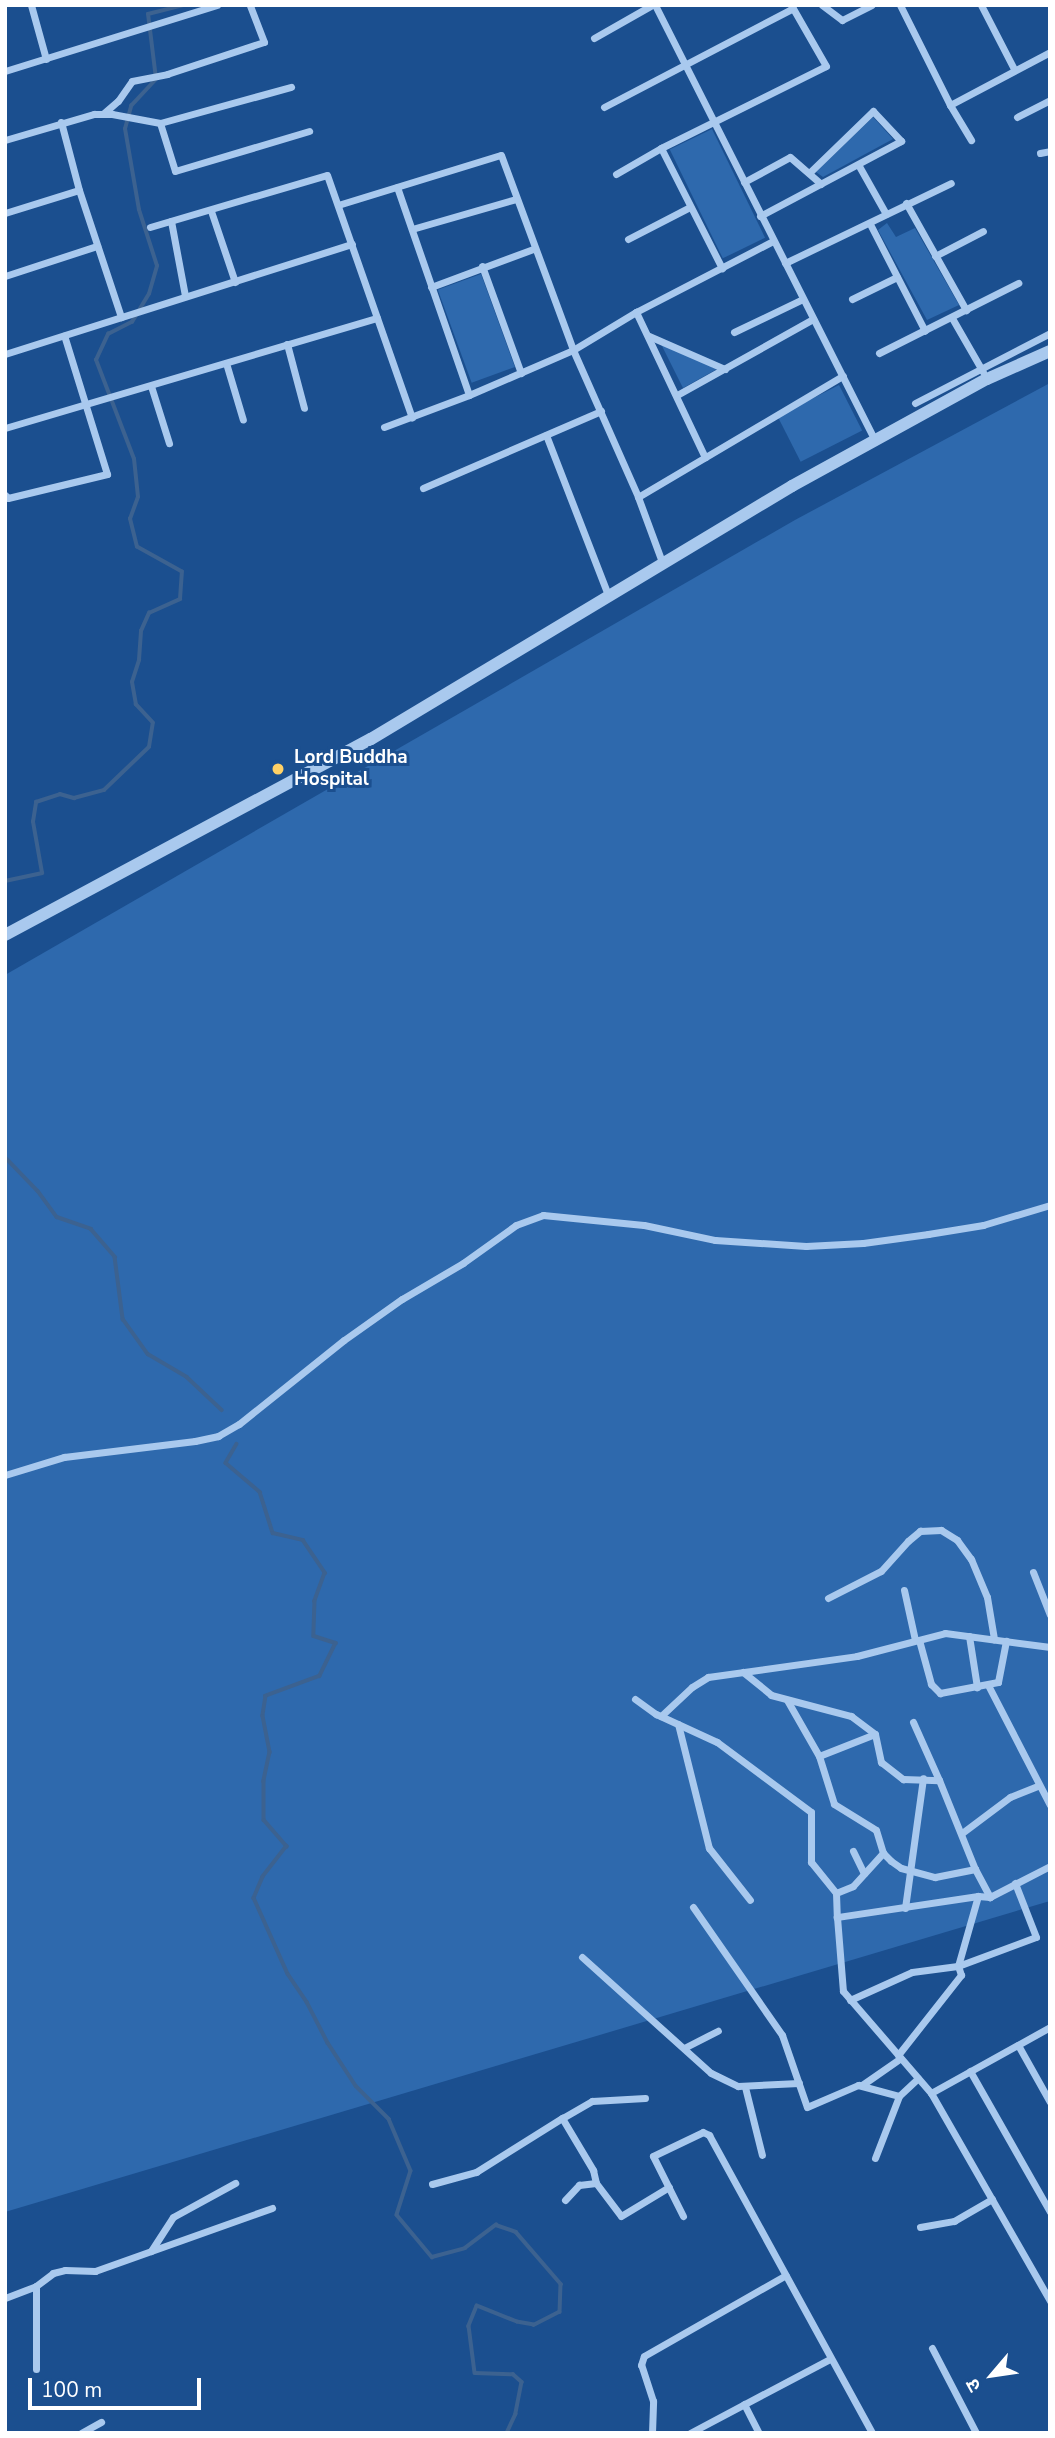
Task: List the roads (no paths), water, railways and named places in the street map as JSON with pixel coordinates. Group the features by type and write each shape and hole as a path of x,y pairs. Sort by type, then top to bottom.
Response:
{"street":[{"path":"31,5 46,59"},
{"path":"5,71 217,5"},
{"path":"108,114 129,83 167,74 264,42 250,5"},
{"path":"594,38 654,5 687,65 760,216 876,441"},
{"path":"822,5 842,20 871,5"},
{"path":"900,5 950,105 971,140"},
{"path":"981,5 1014,69"},
{"path":"604,107 792,7 826,66 715,120 616,174"},
{"path":"950,105 1050,52"},
{"path":"5,140 61,122 108,114 160,123 290,87"},
{"path":"1017,117 1050,100"},
{"path":"760,216 859,166 901,141 873,111 809,173"},
{"path":"61,122 97,246 124,316"},
{"path":"160,123 175,171 309,131"},
{"path":"661,148 722,268"},
{"path":"1040,153 1050,151"},
{"path":"338,205 500,155 573,350 638,497 662,562"},
{"path":"744,182 790,156 821,184"},
{"path":"859,166 886,214"},
{"path":"150,227 327,175 412,418"},
{"path":"785,264 951,183"},
{"path":"397,187 470,395"},
{"path":"5,213 79,190"},
{"path":"412,229 516,199"},
{"path":"906,203 966,310"},
{"path":"628,239 691,207"},
{"path":"211,211 235,282"},
{"path":"171,221 185,296"},
{"path":"870,224 925,331"},
{"path":"935,256 983,231"},
{"path":"384,427 470,395 573,350 636,312 773,241"},
{"path":"5,354 352,244"},
{"path":"5,276 97,246"},
{"path":"431,287 533,249"},
{"path":"482,266 521,373"},
{"path":"852,299 897,277"},
{"path":"879,353 1018,283"},
{"path":"734,332 803,299"},
{"path":"636,312 705,457"},
{"path":"5,428 377,318"},
{"path":"952,318 984,374"},
{"path":"677,395 813,319"},
{"path":"10,932 330,762 662,562 876,441 1050,334"},
{"path":"5,495 8,498 107,474 64,335"},
{"path":"649,335 725,369"},
{"path":"287,344 304,408"},
{"path":"915,403 984,374 1050,351"},
{"path":"226,363 243,421"},
{"path":"638,497 843,376"},
{"path":"151,386 169,443"},
{"path":"423,488 601,411"},
{"path":"546,435 608,595"},
{"path":"5,1475 64,1457 218,1436 239,1424 344,1340 463,1263 516,1225 543,1214 644,1225 715,1240 806,1246 863,1243 983,1225 1050,1205"},
{"path":"828,1598 881,1571 920,1531 941,1530 957,1541 977,1571 987,1597 994,1639"},
{"path":"1032,1572 1050,1615"},
{"path":"904,1590 917,1640 936,1692 1000,1681 1006,1641"},
{"path":"661,1716 692,1687 708,1677 857,1656 945,1633 1050,1647"},
{"path":"969,1636 977,1687"},
{"path":"743,1672 768,1693 851,1716 876,1734 881,1762 904,1779 939,1780"},
{"path":"988,1685 1039,1785 1047,1793 1050,1805"},
{"path":"635,1699 661,1716 718,1742 811,1812 811,1862 836,1893 844,1991 931,2093 1050,2301"},
{"path":"787,1700 819,1756 834,1804 876,1830 883,1853 901,1868 935,1878 975,1869"},
{"path":"913,1722 975,1869 990,1897"},
{"path":"678,1724 709,1848 750,1900"},
{"path":"819,1756 876,1734"},
{"path":"905,1908 923,1778"},
{"path":"962,1833 1010,1797 1039,1785"},
{"path":"853,1851 864,1874"},
{"path":"836,1893 853,1886 883,1853"},
{"path":"837,1917 978,1896 990,1897 1050,1866"},
{"path":"850,2000 912,1972 958,1966 1036,1937 1015,1883"},
{"path":"862,2085 900,2057 961,1975 958,1966 978,1896"},
{"path":"693,1907 782,2035 809,2107 854,2085 899,2096"},
{"path":"582,1956 711,2073 731,2084 745,2087 799,2083"},
{"path":"931,2093 1050,2028"},
{"path":"684,2049 718,2031"},
{"path":"1018,2045 1050,2102"},
{"path":"970,2071 1050,2211"},
{"path":"875,2158 899,2096 918,2078"},
{"path":"745,2087 762,2155"},
{"path":"432,2183 476,2172 592,2101 645,2098"},
{"path":"562,2118 593,2170 596,2183 621,2216 669,2187"},
{"path":"683,2216 653,2156 703,2132 709,2134 872,2433"},
{"path":"151,2251 173,2217 234,2183"},
{"path":"565,2200 579,2185 596,2183"},
{"path":"920,2227 948,2223 992,2199"},
{"path":"5,2298 36,2286 53,2273 65,2270 95,2271 272,2208"},
{"path":"652,2433 653,2401 641,2359 786,2275"},
{"path":"36,2286 36,2369"},
{"path":"932,2348 976,2433"},
{"path":"690,2433 830,2359"},
{"path":"744,2404 759,2433"},
{"path":"82,2432 101,2423"}],"waterway":[{"path":"5,881 42,873 33,822 36,802 60,794 74,798 104,790 149,747 153,723 136,705 132,682 139,660 141,631 149,613 180,599 182,572 137,547 130,519 138,497 134,459 96,360 108,334 132,322 149,294 157,266 139,210 125,129 131,106 156,79 148,14 184,5"},
{"path":"5,1157 38,1191 57,1217 91,1229 115,1257 123,1319 148,1354 187,1377 222,1410"},
{"path":"237,1444 226,1463 260,1492 273,1533 303,1540 325,1573 315,1601 314,1636 336,1643 320,1676 266,1696 263,1716 270,1752 264,1781 264,1820 287,1846 263,1877 254,1898 288,1974 307,2002 328,2043 356,2086 389,2119 411,2171 397,2215 432,2257 465,2248 496,2225 516,2232 561,2284 560,2312 534,2325 517,2322 477,2306 469,2326 475,2373 513,2374 522,2382 516,2414 507,2433"}],"place":[{"name":"Lord Buddha Hospital","path":"278,769"}]}
